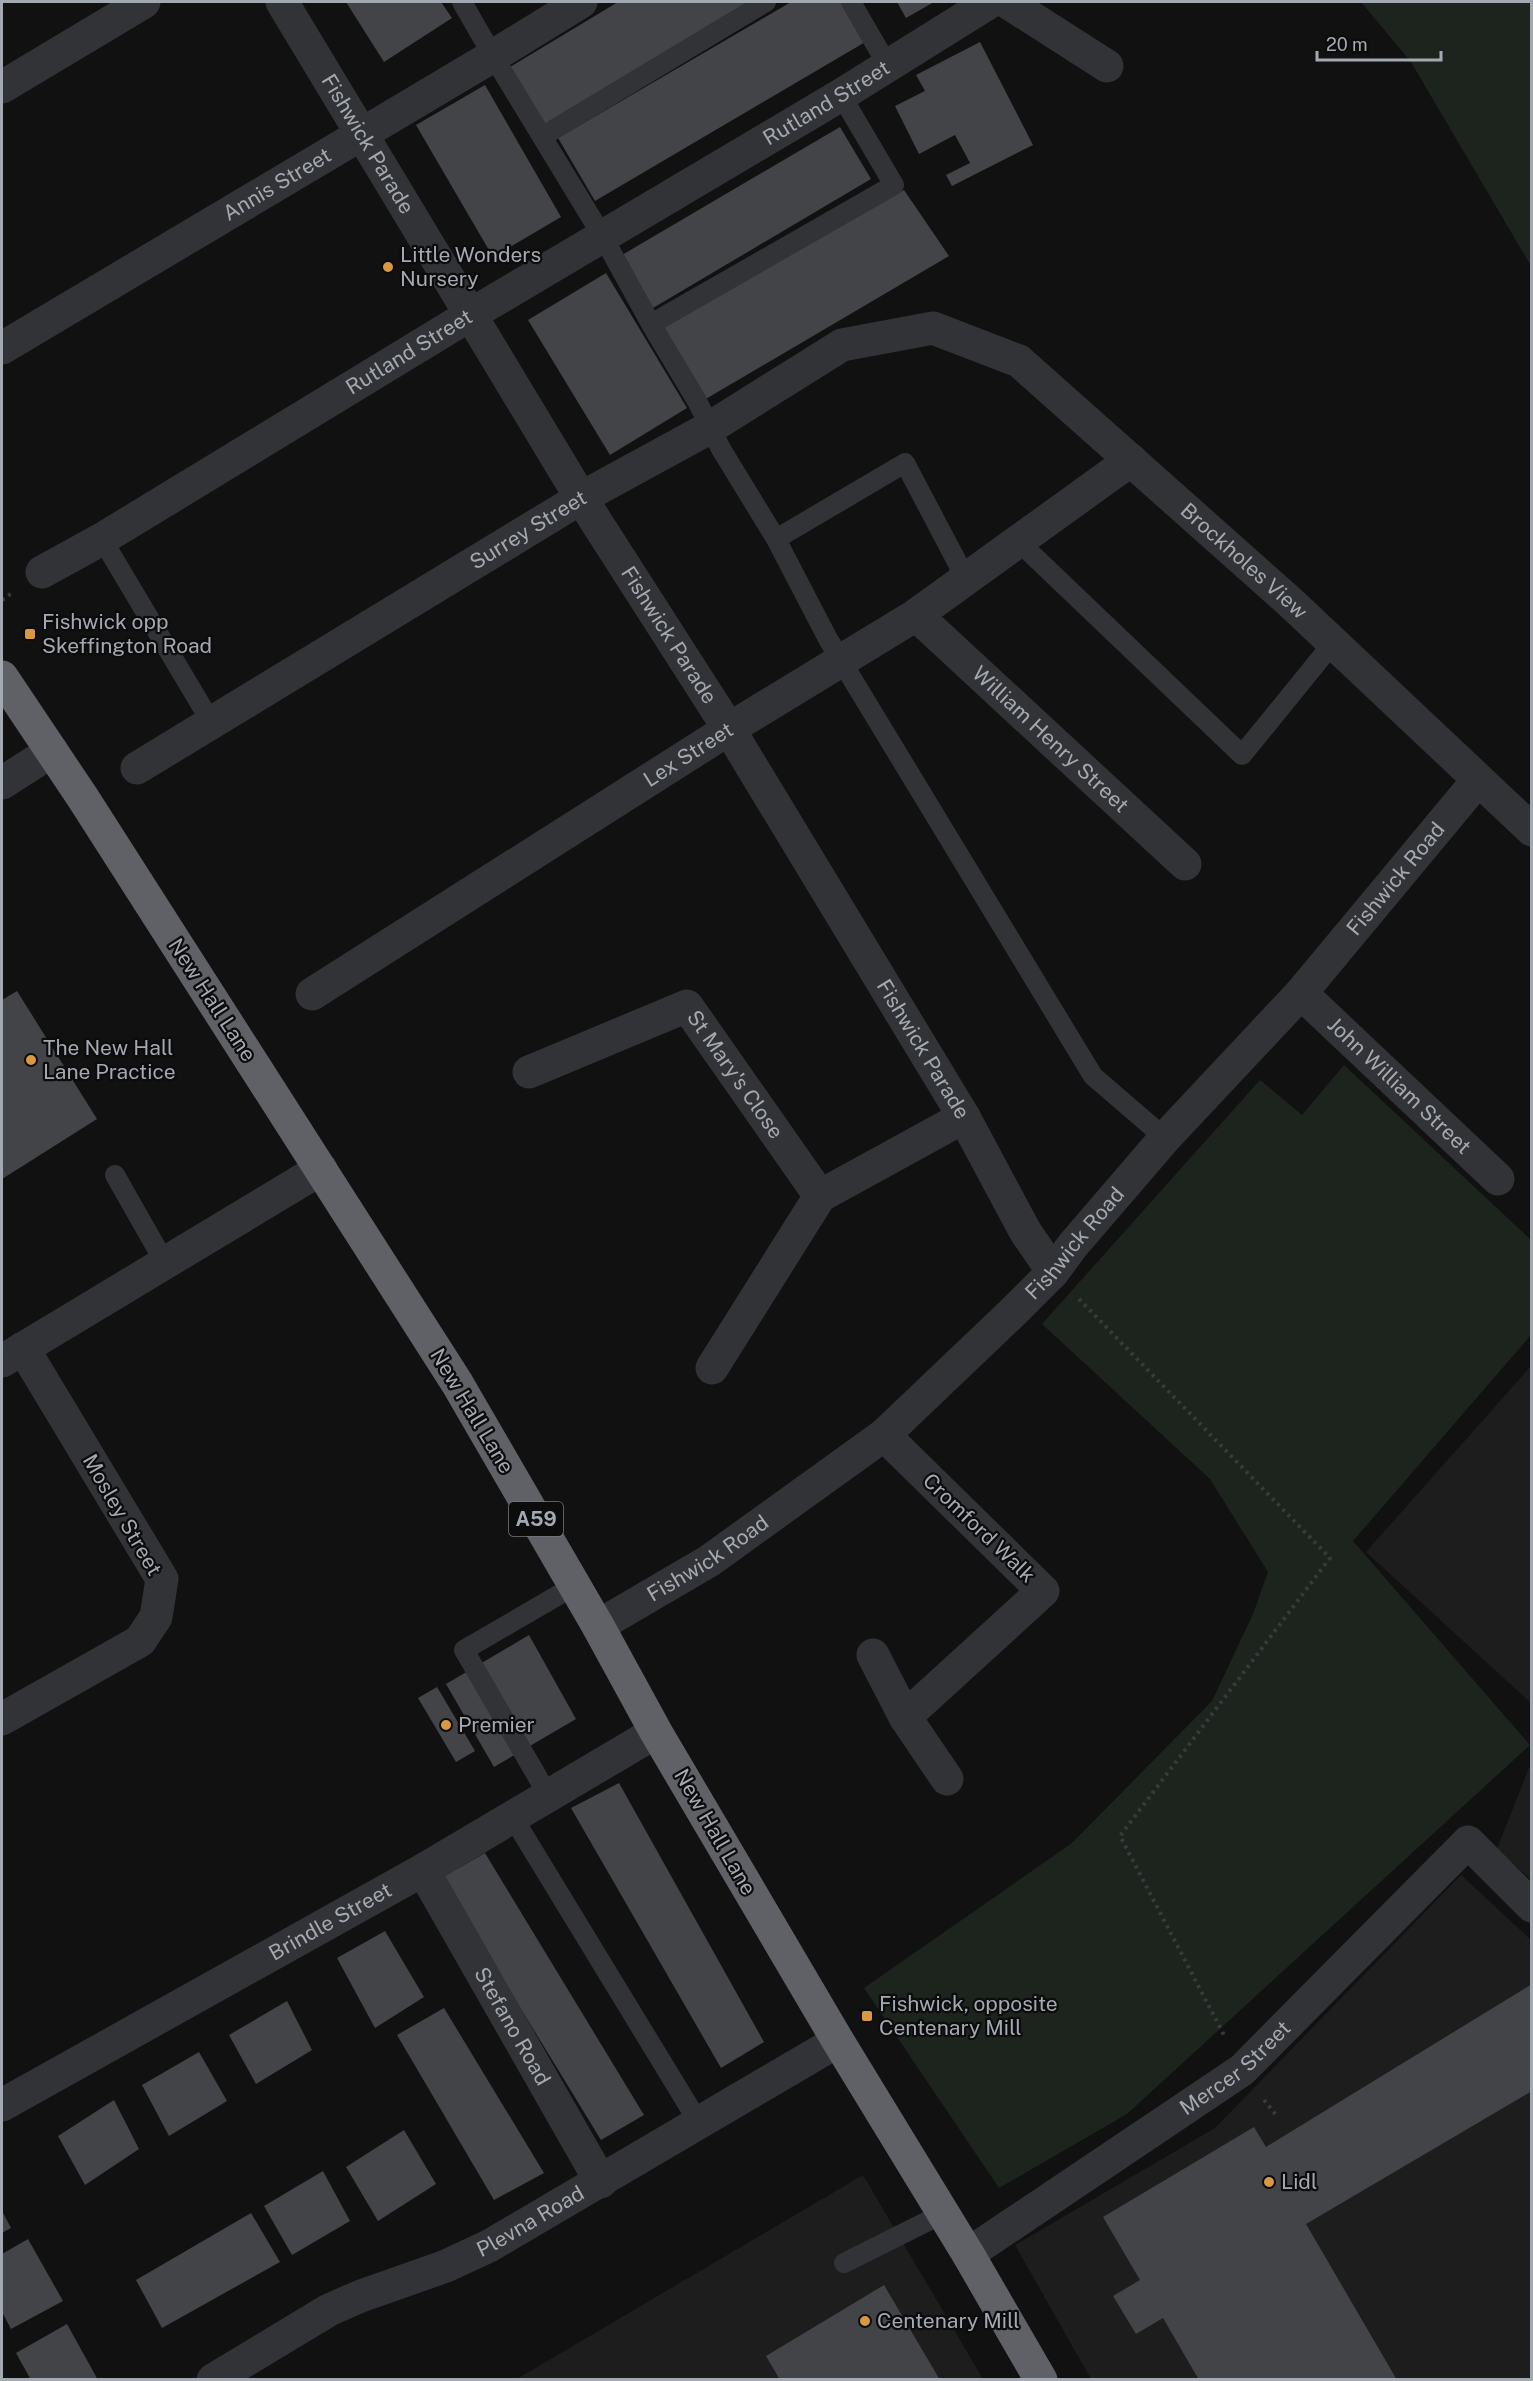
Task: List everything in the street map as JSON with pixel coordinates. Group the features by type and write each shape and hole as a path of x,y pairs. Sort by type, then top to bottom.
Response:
{"highway":[{"name":"New Hall Lane","path":"2,677 52,751 457,1383 598,1626 656,1732 1041,2379"}],"street":[{"path":"2,87 144,2"},
{"name":"Fishwick Parade","path":"282,2 581,498 729,729 964,1117 1025,1231 1053,1272"},
{"name":"Annis Street","path":"2,348 581,2"},
{"name":"Rutland Street","path":"42,572 102,539 470,315 841,95 990,2"},
{"path":"1007,2 1107,66"},
{"name":"Surrey Street","path":"137,768 581,498 711,427 842,345 933,328"},
{"name":"Brockholes View","path":"933,328 1019,361 1333,642 1532,830"},
{"name":"Lex Street","path":"312,994 729,729 916,615 1131,460"},
{"name":"William Henry Street","path":"916,615 1185,864"},
{"path":"2,783 52,751"},
{"name":"Fishwick Road","path":"598,1626 709,1561 884,1435 1053,1272 1073,1245 1165,1138 1300,993 1478,780"},
{"name":"John William Street","path":"1300,993 1498,1179"},
{"name":"St Mary's Close","path":"529,1072 687,1006 820,1196"},
{"path":"712,1368 820,1196 964,1117"},
{"name":"Mosley Street","path":"2,1719 140,1641 156,1617 162,1579 12,1355 321,1169"},
{"name":"Cromford Walk","path":"884,1435 1043,1591 905,1717"},
{"path":"873,1655 905,1717 947,1779"},
{"name":"Brindle Street","path":"2,2105 423,1870 656,1732"},
{"name":"Mercer Street","path":"968,2254 1242,2070 1468,1842 1532,1906"},
{"name":"Stefano Road","path":"423,1870 602,2182"},
{"name":"Plevna Road","path":"213,2379 329,2310 361,2296 446,2266 489,2246 602,2182 838,2041"}],"lane":[{"path":"462,2 603,237 711,427 721,449 776,539 841,660 1093,1076 1165,1138"},
{"path":"543,136 766,2"},
{"path":"851,2 888,66"},
{"path":"651,324 894,185 841,95"},
{"path":"776,539 905,463 966,579"},
{"path":"102,539 211,722"},
{"path":"1018,542 1242,755 1333,642"},
{"path":"115,1175 165,1263"},
{"path":"548,1795 464,1650 574,1586"},
{"path":"512,1816 699,2123"},
{"path":"843,2263 942,2214"}],"path":[{"path":"1053,1272 1330,1558 1120,1836 1242,2070 1276,2115"}],"shaded area":[{"path":"1361,2 1531,2 1531,266 1411,62"},
{"path":"1344,1065 1531,1240 1531,1335 1353,1541 1530,1745 1127,2114 999,2188 864,1988 1072,1843 1212,1701 1253,1614 1268,1572 1210,1479 1042,1324 1260,1080 1302,1115"},
{"path":"1531,1366 1531,1703 1366,1552"},
{"path":"1531,1763 1531,1880 1497,1849"},
{"path":"1461,1875 1531,1940 1531,2379 1091,2379 1015,2245 1215,2128"},
{"path":"863,2175 983,2379 515,2380 544,2363"}],"building":[{"path":"346,2 441,2 452,18 384,62"},
{"path":"618,2 752,2 544,126 510,67"},
{"path":"791,2 844,2 867,41 595,201 558,138"},
{"path":"897,2 934,2 906,18"},
{"path":"980,42 1033,145 952,186 946,175 970,163 955,135 919,154 895,106 925,91 916,75"},
{"path":"485,85 561,217 493,257 416,125"},
{"path":"840,127 871,179 653,308 622,255"},
{"path":"904,190 949,256 704,400 663,325"},
{"path":"606,273 687,408 610,455 528,320"},
{"name":"The New Hall Lane Practice","path":"17,991 97,1119 2,1179 2,1000"},
{"path":"529,1635 576,1719 494,1767 446,1684"},
{"name":"Premier","path":"437,1687 475,1751 456,1762 418,1698"},
{"path":"619,1783 764,2042 721,2068 571,1808"},
{"path":"485,1853 644,2115 601,2140 441,1878"},
{"path":"385,1931 424,1997 375,2028 337,1958"},
{"name":"Lidl","path":"1532,1984 1532,2091 1306,2224 1397,2380 1199,2380 1163,2318 1136,2334 1113,2296 1140,2280 1103,2217 1254,2127 1266,2147"},
{"path":"287,2001 312,2050 256,2084 229,2035"},
{"path":"444,2008 544,2173 494,2200 397,2035"},
{"path":"199,2052 227,2101 169,2136 142,2085"},
{"path":"114,2100 139,2149 85,2185 58,2136"},
{"path":"404,2130 436,2184 378,2221 346,2167"},
{"path":"323,2171 350,2221 292,2255 264,2206"},
{"path":"2,2211 11,2228 2,2233"},
{"path":"251,2213 280,2262 162,2328 136,2280"},
{"path":"28,2239 63,2301 11,2329 2,2312 2,2254"},
{"name":"Centenary Mill","path":"884,2285 940,2380 780,2380 766,2356"},
{"path":"67,2324 98,2380 31,2380 16,2353"}],"place":[{"name":"Little Wonders Nursery","path":"388,267"},
{"name":"Fishwick opp Skeffington Road","path":"30,634"},
{"name":"The New Hall Lane Practice","path":"31,1060"},
{"name":"Premier","path":"446,1725"},
{"name":"Fishwick, opposite Centenary Mill","path":"867,2016"},
{"name":"Lidl","path":"1269,2182"},
{"name":"Centenary Mill","path":"865,2321"}]}
